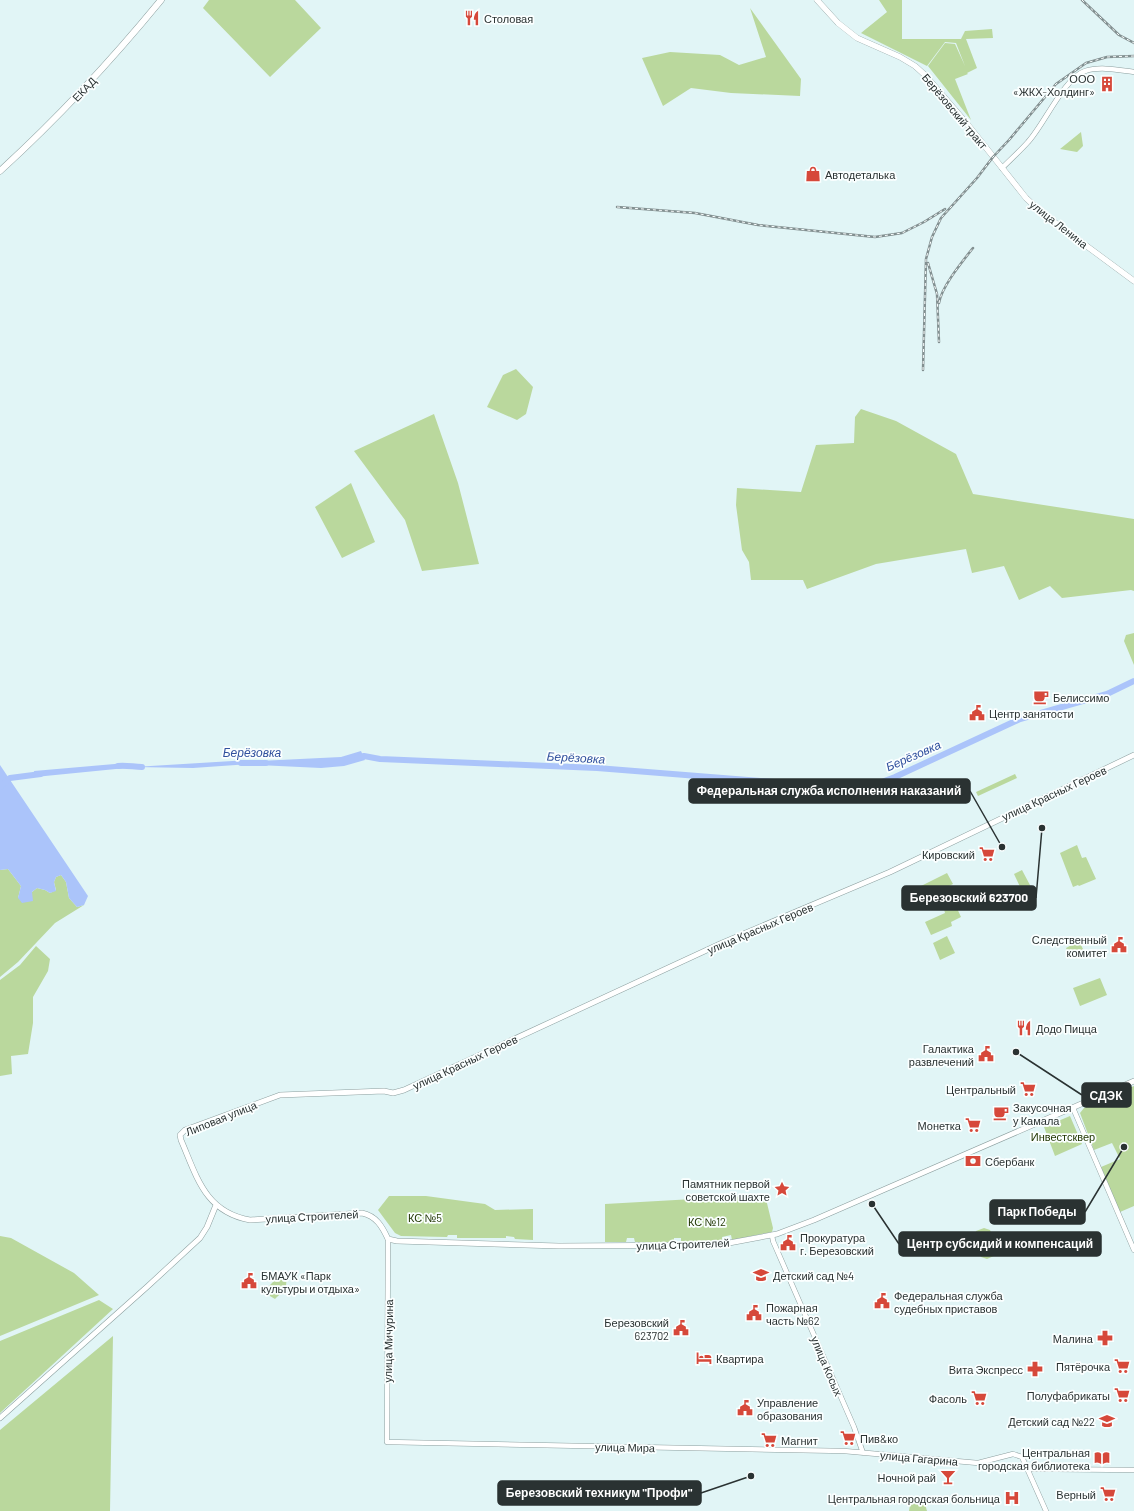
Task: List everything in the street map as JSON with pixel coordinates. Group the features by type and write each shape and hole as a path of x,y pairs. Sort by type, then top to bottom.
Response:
{"highway":[{"name":"ЕКАД","path":"0,171 89,84 161,0"}],"main road":[{"name":"Берёзовский тракт","path":"817,0 838,23 857,38 900,57 915,66 925,75 993,156"},
{"name":"улица Ленина","path":"993,156 1026,198 1042,213 1134,281"},
{"name":"улица Красных Героев","path":"294,1095 384,1091 393,1094 411,1087 722,943 890,872 1134,755"},
{"name":"улица Строителей","path":"216,1205 237,1218 250,1220 362,1213 370,1215 376,1219 388,1238 397,1241 600,1247 719,1244 772,1235 834,1213 1134,1081"},
{"name":"Липовая улица","path":"216,1205 205,1193 180,1135 186,1130 280,1095 294,1095"},
{"path":"0,1418 200,1238 207,1227 216,1205"}],"street":[{"path":"1002,168 1028,142 1040,127 1060,95 1073,79 1085,71 1100,69 1134,72"},
{"path":"1073,1108 1134,1250"},
{"name":"улица Косых","path":"772,1235 773,1241 854,1427 863,1453"},
{"name":"улица Мичурина","path":"387,1442 388,1238"},
{"name":"улица Мира","path":"387,1442 734,1448 844,1451 863,1453"},
{"name":"улица Гагарина","path":"863,1453 978,1464 1013,1454 1022,1457 1026,1466"},
{"path":"1026,1466 1032,1469 1134,1470"},
{"path":"1026,1466 1046,1511"}],"green space":[{"path":"209,0 295,0 321,28 270,77 203,8"},
{"path":"879,0 902,0 902,39 961,39 965,31 992,29 993,38 966,39 977,68 967,73 968,74 955,79 971,120 928,66 945,43 955,44 965,66 956,43 945,42 927,66 861,33 887,12"},
{"path":"750,8 801,79 800,96 731,93 691,88 663,106 642,58 670,52 720,55 739,65 766,57"},
{"path":"1081,132 1083,146 1077,152 1060,149"},
{"path":"516,369 533,387 526,414 517,420 487,407 503,375"},
{"path":"861,409 896,421 956,454 973,494 1134,519 1134,591 1131,590 1062,598 1050,586 1019,600 1004,566 972,573 966,549 876,564 807,589 803,580 751,580 749,562 742,550 736,505 737,488 801,492 816,445 854,443 855,417"},
{"path":"434,414 458,483 479,564 422,571 405,520 354,451"},
{"path":"351,483 375,542 342,558 315,507"},
{"path":"1134,633 1134,665 1124,641 1126,635"},
{"path":"1015,774 1017,778 978,796 976,792"},
{"path":"1077,845 1082,858 1086,857 1096,879 1073,887 1060,853"},
{"path":"8,869 21,886 18,898 32,892 37,888 50,893 56,890 54,882 56,877 61,875 66,882 69,898 77,907 84,905 55,923 18,962 0,977 0,870"},
{"path":"1022,870 1031,887 1022,891 1014,874"},
{"path":"947,873 953,884 923,899 917,888"},
{"path":"955,904 961,917 951,922 952,926 931,935 925,922 945,913 944,909"},
{"path":"947,936 955,953 940,960 933,943"},
{"path":"1079,941 1084,951 1070,957 1066,948"},
{"path":"36,946 50,959 48,971 33,997 33,1023 28,1054 11,1056 12,1074 0,1076 0,980 20,965"},
{"path":"1100,978 1107,995 1080,1006 1073,988"},
{"path":"1134,1086 1134,1206 1120,1212 1101,1167 1120,1159 1112,1143 1094,1150 1080,1113 1084,1108"},
{"name":"Инвестсквер","path":"1070,1116 1082,1144 1055,1156 1044,1127"},
{"name":"КС №12","path":"765,1195 773,1228 772,1232 732,1240 731,1235 722,1237 722,1242 681,1242 681,1238 674,1238 674,1242 635,1242 634,1238 627,1238 626,1242 605,1242 605,1204"},
{"name":"КС №5","path":"389,1196 426,1196 485,1204 495,1210 533,1209 533,1240 515,1239 514,1237 506,1236 506,1238 457,1238 457,1235 448,1235 447,1237 401,1236 395,1233 378,1210"},
{"path":"984,1228 990,1230 998,1249 996,1255 987,1259 981,1257 974,1239 976,1231"},
{"path":"0,1236 11,1238 74,1273 99,1295 0,1336"},
{"path":"278,1277 286,1279 286,1286 275,1299 265,1290"},
{"path":"99,1300 113,1309 0,1413 0,1341"},
{"path":"113,1336 110,1511 0,1511 0,1430"},
{"path":"889,1497 929,1499 930,1502 925,1504 927,1511 909,1511 910,1505 891,1501"}],"water":[{"path":"361,751 365,760 344,766 321,768 258,765 259,761 341,757"},
{"path":"249,760 250,764 193,768 134,767"},
{"path":"126,763 126,768 35,777 34,771"},
{"path":"0,765 88,896 84,905 77,907 69,898 66,882 61,875 56,877 54,882 56,891 50,893 37,888 32,892 33,901 22,903 18,898 21,886 8,869 0,870"}],"waterway":[{"name":"Берёзовка","path":"357,758 364,756 380,759 597,768 863,789 895,777 1020,719 1107,694 1134,681"},
{"name":"Берёзовка","path":"241,763 266,763"},
{"name":"Берёзовка","path":"118,766 142,767"},
{"name":"Берёзовка","path":"0,787 10,778 41,774"}],"railway":[{"path":"1082,0 1119,35 1134,43"},
{"path":"923,370 926,259 932,237 941,218 977,178 993,157 1056,84 1086,63 1107,57 1134,56"},
{"path":"617,207 695,213 758,225 875,237 902,233 945,209"},
{"path":"939,303 948,282 973,248"},
{"path":"928,263 937,294 939,342"}],"place":[{"name":"Столовая","path":"472,18"},
{"name":"ООО «ЖКХ-Холдинг»","path":"1107,84"},
{"name":"Автодеталька","path":"813,174"},
{"name":"Белиссимо","path":"1041,697"},
{"name":"Центр занятости","path":"977,713"},
{"name":"Березовский 623700","path":"1042,828"},
{"name":"Федеральная служба исполнения наказаний","path":"1002,847"},
{"name":"Кировский","path":"987,854"},
{"name":"Следственный комитет","path":"1119,945"},
{"name":"Додо Пицца","path":"1024,1028"},
{"name":"СДЭК","path":"1016,1052"},
{"name":"Галактика развлечений","path":"986,1054"},
{"name":"Центральный","path":"1028,1089"},
{"name":"Закусочная у Камала","path":"1001,1113"},
{"name":"Монетка","path":"973,1125"},
{"name":"Парк Победы","path":"1124,1147"},
{"name":"Сбербанк","path":"973,1161"},
{"name":"Памятник первой советской шахте","path":"782,1189"},
{"name":"Центр субсидий и компенсаций","path":"872,1204"},
{"name":"Прокуратура г. Березовский","path":"788,1243"},
{"name":"Детский сад №4","path":"761,1275"},
{"name":"БМАУК «Парк культуры и отдыха»","path":"249,1281"},
{"name":"Федеральная служба судебных приставов","path":"882,1301"},
{"name":"Пожарная часть №62","path":"754,1313"},
{"name":"Березовский 623702","path":"681,1328"},
{"name":"Малина","path":"1105,1338"},
{"name":"Квартира","path":"704,1358"},
{"name":"Пятёрочка","path":"1122,1366"},
{"name":"Вита Экспресс","path":"1035,1369"},
{"name":"Полуфабрикаты","path":"1122,1395"},
{"name":"Фасоль","path":"979,1398"},
{"name":"Управление образования","path":"745,1408"},
{"name":"Детский сад №22","path":"1107,1421"},
{"name":"Пив&ко","path":"848,1438"},
{"name":"Магнит","path":"769,1440"},
{"name":"Центральная городская библиотека","path":"1102,1458"},
{"name":"Березовский техникум \"Профи\"","path":"751,1476"},
{"name":"Ночной рай","path":"948,1477"},
{"name":"Верный","path":"1108,1494"},
{"name":"Центральная городская больница","path":"1012,1498"}]}
